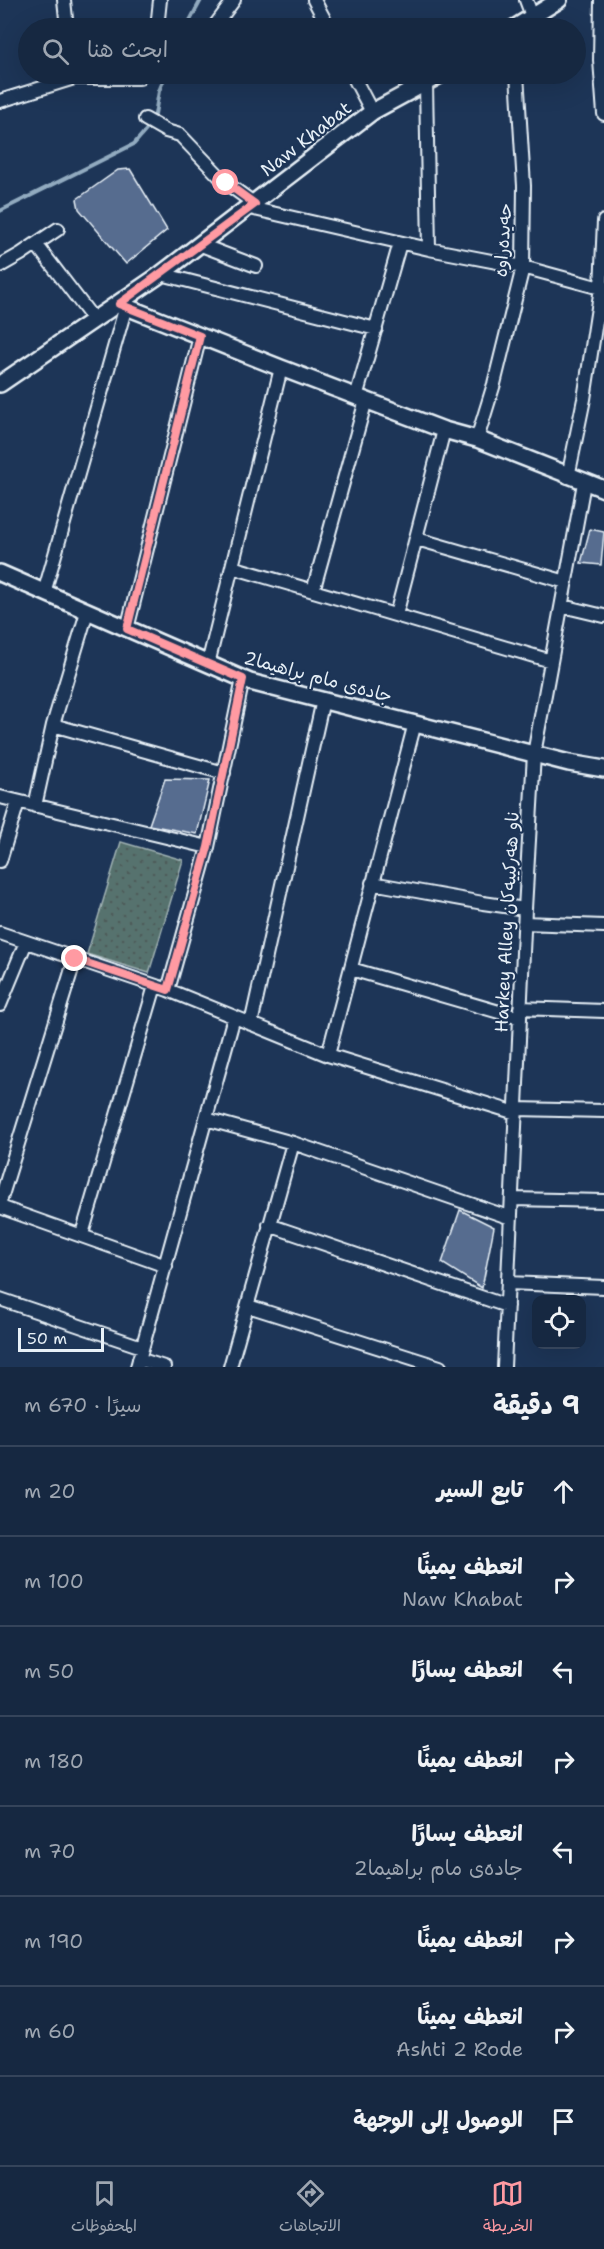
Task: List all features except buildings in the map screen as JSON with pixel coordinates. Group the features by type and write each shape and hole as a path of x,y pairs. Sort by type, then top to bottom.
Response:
{"street":[{"path":"64,0 66,18"},
{"path":"158,18 160,0"},
{"path":"220,18 234,0"},
{"path":"314,0 323,18"},
{"path":"526,0 532,16"},
{"path":"529,18 559,0"},
{"path":"601,0 600,60 604,114"},
{"path":"0,101 50,84"},
{"name":"Naw Khabat","path":"357,84 372,112"},
{"name":"Naw Khabat","path":"0,384 94,320 122,305 372,112 424,84"},
{"path":"426,84 429,249"},
{"name":"حەیدەراوە","path":"477,440 494,384 523,267 524,186 519,84"},
{"path":"146,119 166,131 180,135 226,183 252,206 400,243 523,267 603,288"},
{"path":"568,477 603,288 604,221"},
{"path":"0,266 58,229"},
{"path":"313,591 362,399 376,329 400,243"},
{"path":"36,244 94,320"},
{"path":"201,245 256,266"},
{"path":"161,274 376,329"},
{"path":"44,593 122,305 362,399 604,489"},
{"path":"127,629 200,336"},
{"path":"207,664 282,368"},
{"path":"396,615 444,430"},
{"name":"Harkey Alley ناو هەركييەكان","path":"504,1367 534,754 584,483"},
{"path":"417,539 566,582"},
{"path":"232,567 551,661"},
{"name":"جادەی مام براهیما2","path":"0,573 243,679 569,763 604,769"},
{"path":"562,606 604,616"},
{"path":"35,806 53,725 87,612"},
{"path":"168,990 208,847 243,679"},
{"path":"251,1024 323,700"},
{"path":"328,1055 415,723"},
{"path":"53,725 224,773"},
{"path":"0,797 208,847"},
{"path":"0,861 18,802"},
{"path":"372,883 525,909"},
{"path":"524,923 604,926"},
{"path":"0,933 168,990 328,1055 516,1111 604,1111"},
{"path":"0,1005 26,942"},
{"path":"0,1202 75,959"},
{"path":"351,969 520,1013 604,1011"},
{"path":"81,1234 155,986"},
{"path":"164,1367 138,1363 234,1017"},
{"path":"206,1119 293,1143 512,1218"},
{"path":"230,1367 293,1143"},
{"path":"512,1199 604,1201"},
{"path":"0,1207 166,1266"},
{"path":"269,1225 507,1306"},
{"path":"508,1283 604,1287"},
{"path":"0,1299 142,1347"},
{"path":"248,1306 440,1367"}],"green space":[{"path":"121,842 183,860 149,973 87,954"}],"waterway":[{"path":"191,18 201,0"},
{"path":"154,120 162,84"},
{"path":"0,211 134,144 147,129"}],"route":[{"path":"75,959 168,990 208,847 243,679 127,629 200,336 119,304 255,204 226,183"}]}
